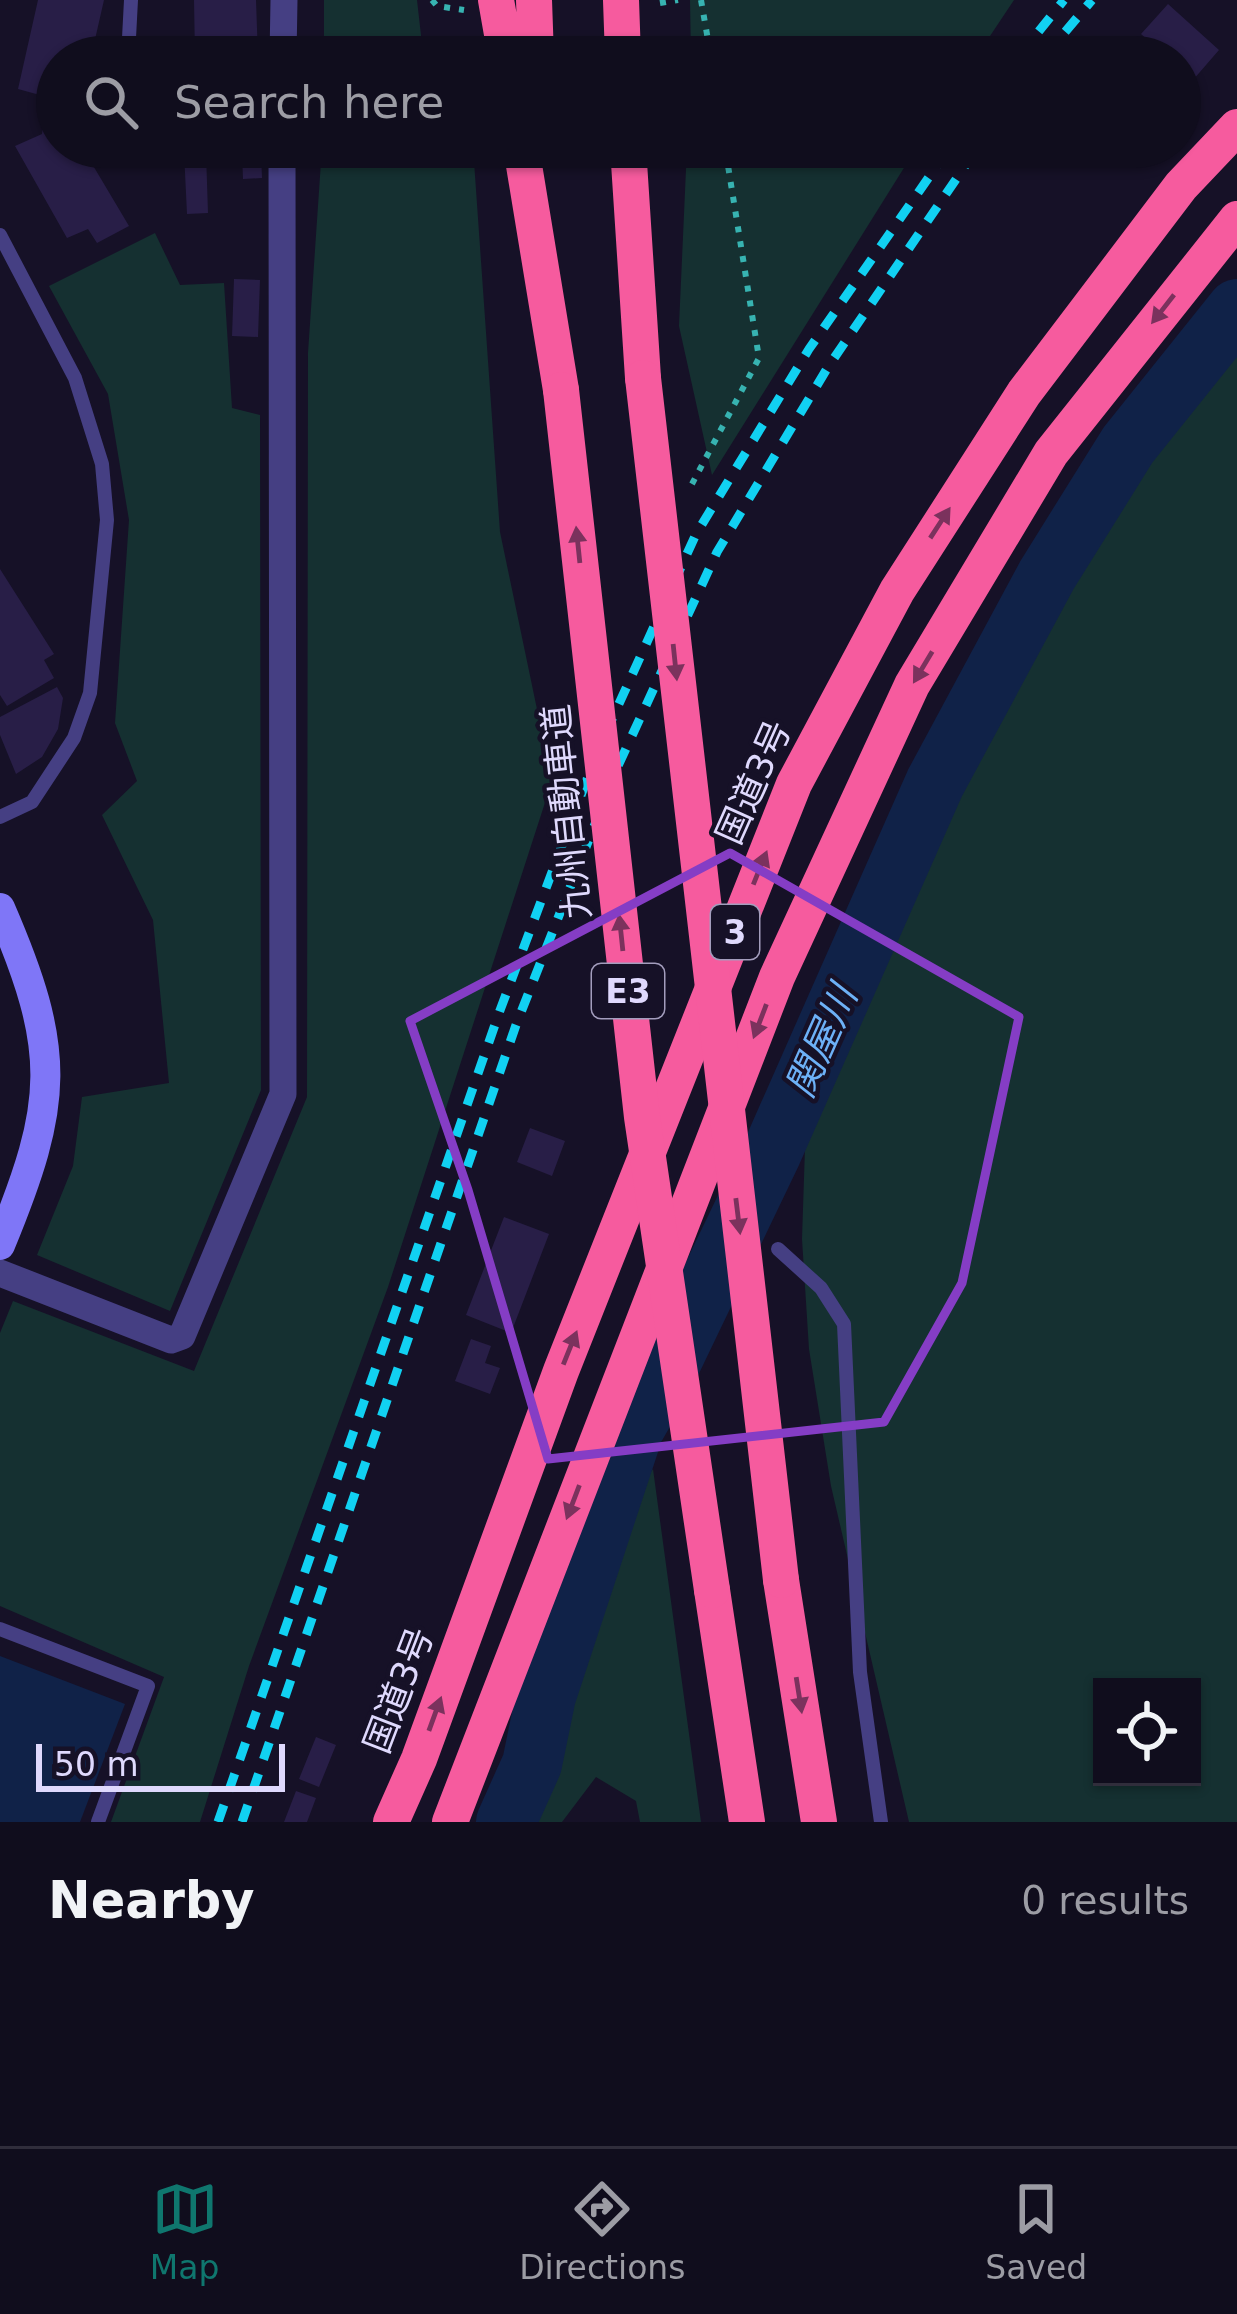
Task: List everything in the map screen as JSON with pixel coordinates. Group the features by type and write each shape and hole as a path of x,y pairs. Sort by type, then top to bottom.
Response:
{"highway":[{"path":"534,0 535,36"},
{"path":"621,0 622,36"},
{"path":"482,5 496,36"},
{"name":"国道3号","path":"1201,165 1237,128"},
{"path":"524,168 561,390"},
{"name":"九州自動車道","path":"545,168 561,390 642,1117 747,1822"},
{"name":"E3","path":"629,168 643,378 781,1580 819,1822"},
{"name":"国道3号","path":"391,1822 419,1759 561,1371 794,784 897,591 1024,393 1198,168"},
{"name":"3","path":"450,1822 777,977 912,685 1051,453 1237,219"}],"street":[{"path":"283,36 284,0"},
{"path":"0,1274 171,1340 182,1336 283,1094 282,168"},
{"path":"0,908 42,1024 49,1073 42,1132 0,1245"}],"lane":[{"path":"129,36 131,0"},
{"path":"0,235 75,378 101,464 107,520 85,708 74,738 32,802 0,817"},
{"path":"778,1249 821,1288 844,1324 860,1672 881,1822"},
{"path":"0,1629 148,1686 98,1822"}],"path":[{"path":"432,0 437,6 482,5"},
{"path":"660,3 678,0"},
{"path":"701,0 707,36"},
{"path":"688,490 759,358 728,168"}],"highlighted area":[{"path":"730,853 1019,1017 962,1283 884,1422 548,1459 468,1190 410,1021"}],"green space":[{"path":"324,0 417,0 421,36 324,36"},
{"path":"690,0 1014,0 990,36 691,36"},
{"path":"321,168 474,168 500,532 552,781 388,1287 249,1666 200,1822 111,1822 164,1677 0,1606 0,1333 13,1301 194,1371 307,1097 308,353"},
{"path":"686,168 904,168 712,475 679,326"},
{"path":"155,233 180,285 224,283 232,408 260,415 261,1090 170,1311 37,1255 73,1166 82,1097 169,1083 153,920 102,815 137,781 115,723 129,520 108,394 49,286"},
{"path":"1237,326 1237,1822 909,1822 831,1486 809,1349 802,1239 806,1117 877,975 966,744 1174,403"},
{"path":"653,1469 701,1822 640,1822 636,1801 596,1777 562,1822 533,1822 548,1795 564,1695 629,1502"}],"water":[{"path":"0,1656 125,1704 80,1822 0,1822"}],"building":[{"path":"38,0 104,0 96,36 36,36 36,94 18,89"},
{"path":"194,0 256,0 257,36 195,36"},
{"path":"1168,4 1219,50 1201,71 1201,36 1141,34"},
{"path":"36,137 36,168 94,168 129,226 97,243 88,229 67,238 15,146"},
{"path":"185,168 207,168 208,213 187,214"},
{"path":"243,168 262,168 262,178 243,179"},
{"path":"234,279 260,280 258,337 232,336"},
{"path":"0,569 54,654 44,660 54,678 7,706 0,695"},
{"path":"57,687 63,698 58,729 42,757 16,774 0,735 0,717"},
{"path":"530,1128 565,1141 552,1176 517,1162"},
{"path":"504,1217 549,1234 511,1333 466,1315"},
{"path":"471,1339 491,1346 485,1363 500,1368 490,1394 455,1381"},
{"path":"316,1737 336,1745 319,1787 299,1779"},
{"path":"296,1791 316,1798 307,1822 284,1822"}],"waterway":[{"name":"関屋川","path":"506,1822 532,1764 546,1696 634,1429 664,1377 772,1152 935,783 1047,575 1128,445 1237,309"}],"railway":[{"path":"1035,36 1064,0"},
{"path":"1062,36 1092,0"},
{"path":"218,1822 499,1013 598,750 696,534 809,349 935,168"},
{"path":"242,1822 516,1025 617,768 717,552 828,367 964,168"}]}
